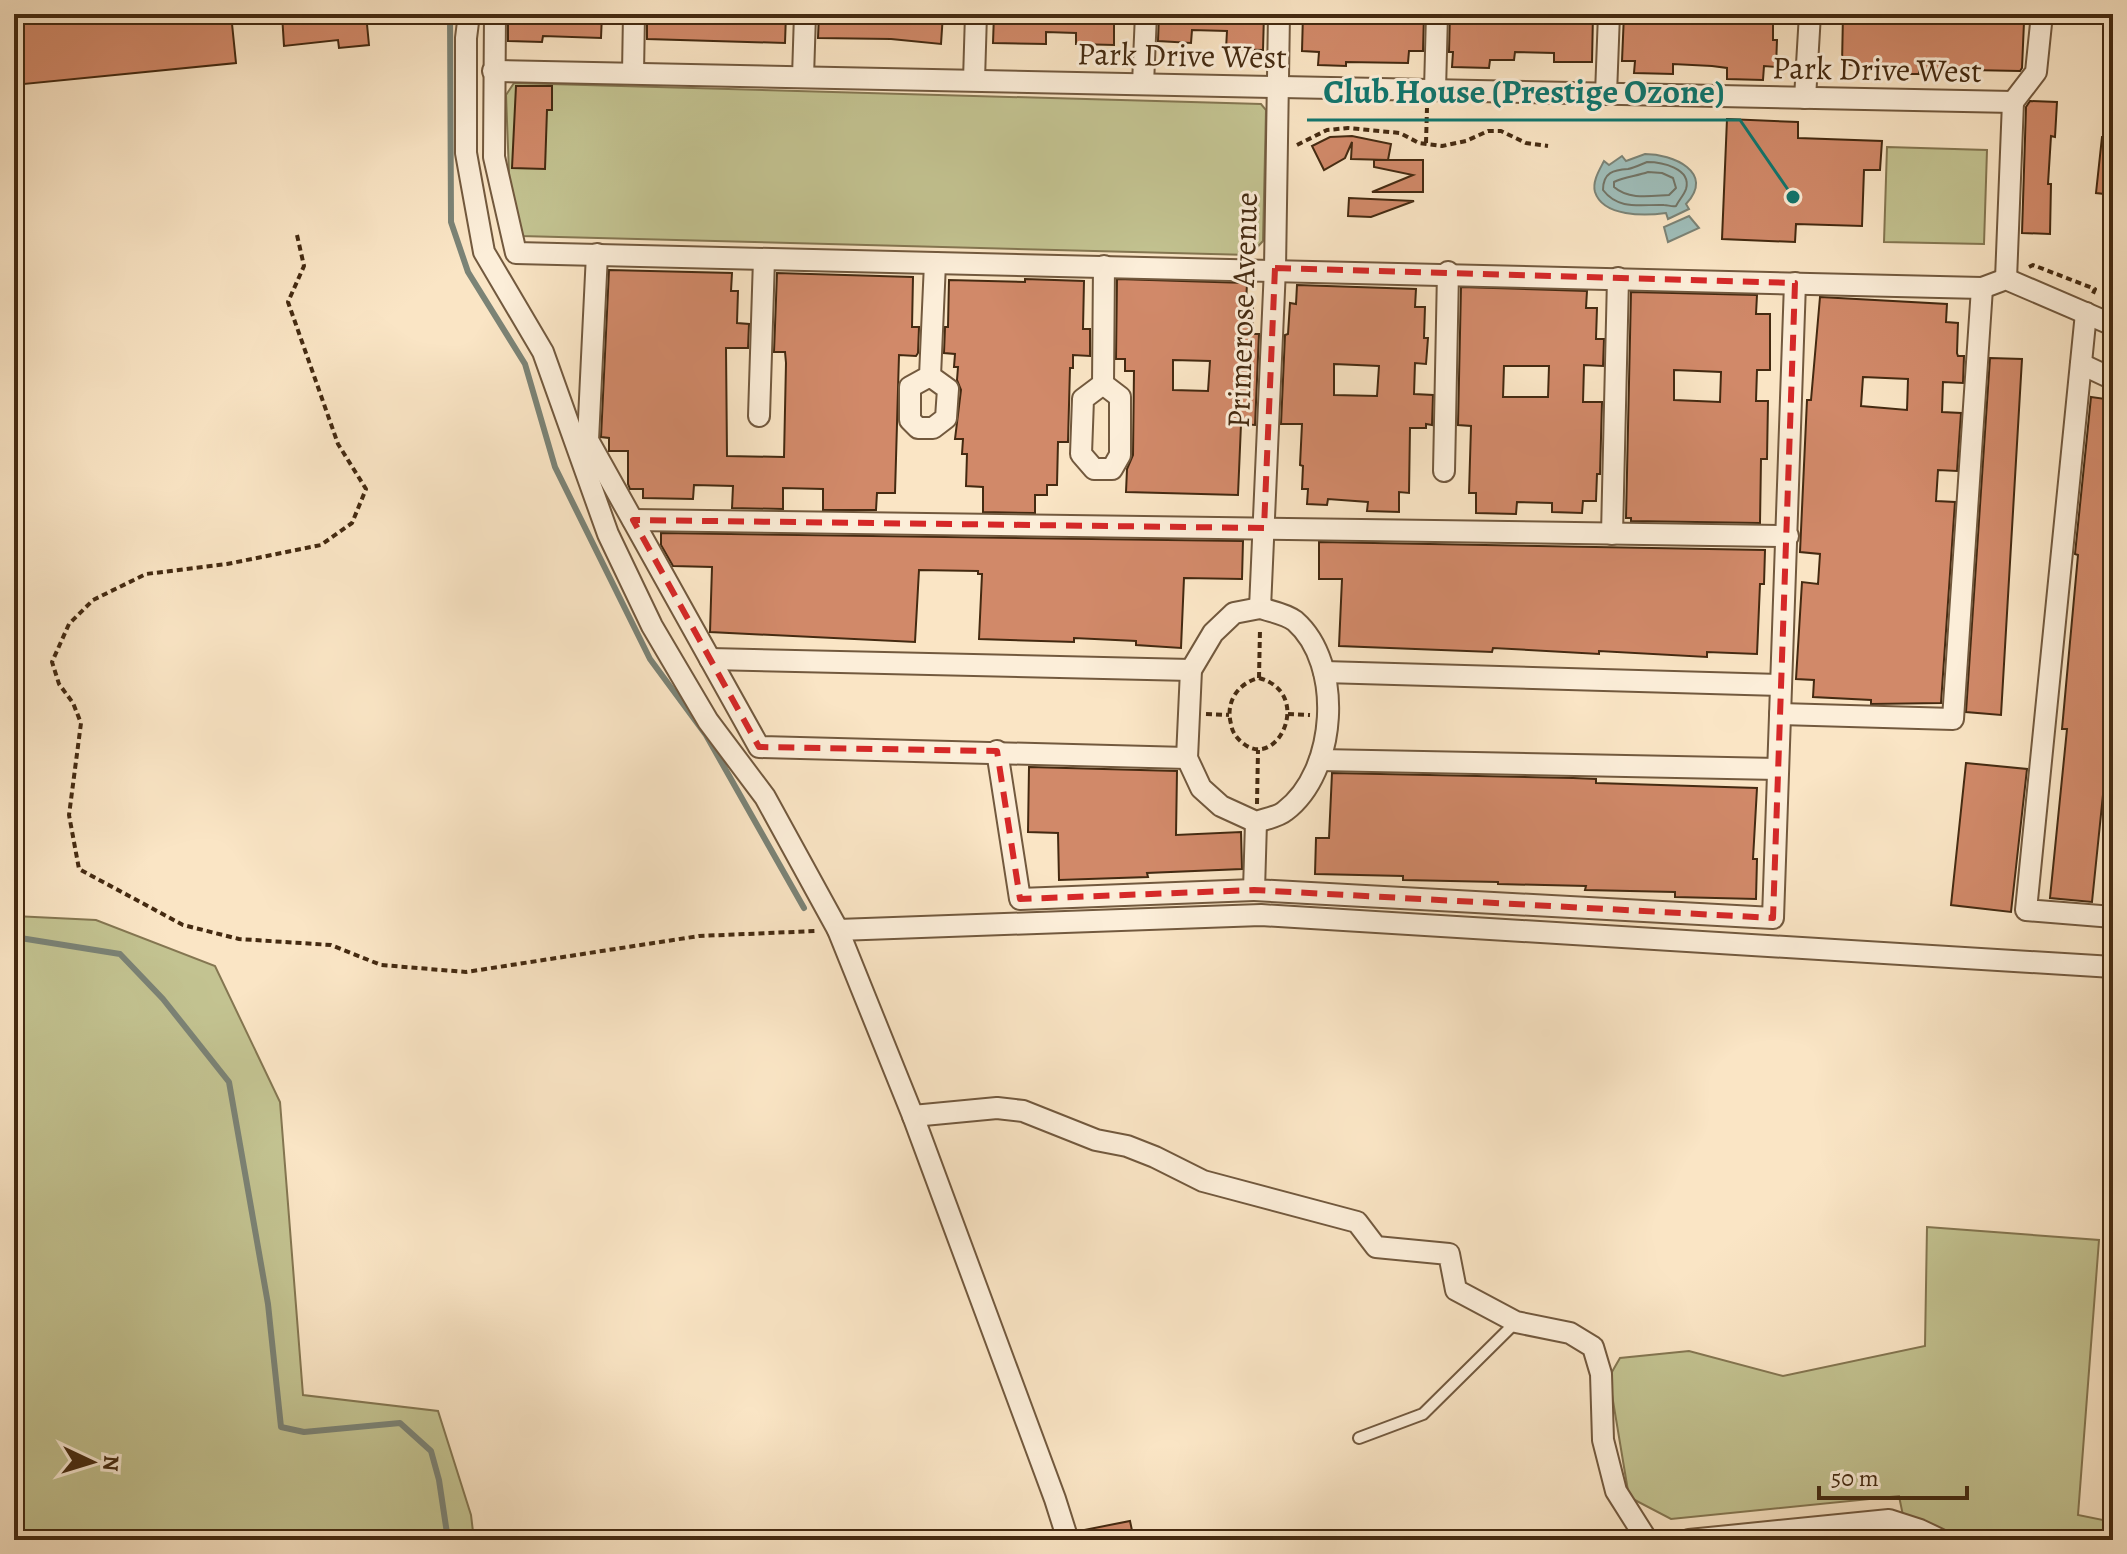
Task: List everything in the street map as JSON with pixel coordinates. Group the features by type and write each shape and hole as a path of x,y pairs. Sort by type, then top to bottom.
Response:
{"street":[{"path":"469,14 466,38 466,153 484,252 543,352 608,534 652,626 708,721 765,797 838,930 913,1116 1068,1540"},
{"path":"495,14 494,157 516,253 1448,272 1982,288 2006,279 2113,325"},
{"path":"633,73 634,14"},
{"path":"803,77 805,14"},
{"path":"974,80 976,14"},
{"path":"1143,84 1146,14"},
{"name":"Primerose Avenue","path":"1260,608 1275,268 1279,14"},
{"path":"1431,90 1437,14"},
{"path":"1606,94 1609,14"},
{"path":"1805,98 1810,14"},
{"path":"2006,279 2013,102 2036,72 2042,14"},
{"name":"Park Drive West","path":"493,71 2013,102"},
{"path":"597,254 588,440 759,747 1187,758"},
{"path":"759,416 764,259"},
{"path":"930,376 935,263"},
{"path":"1103,384 1104,266"},
{"path":"1444,471 1448,272"},
{"path":"1612,534 1618,278"},
{"path":"997,751 1020,899 1254,890 1773,918 1795,283"},
{"path":"1780,714 1953,719 1982,288"},
{"path":"2086,313 2026,910 2113,917"},
{"path":"2081,364 2113,379"},
{"path":"633,520 1788,536"},
{"path":"1260,608 1293,619 1314,645 1324,672 1328,700 1320,760 1307,788 1284,813 1261,815 1221,806 1201,788 1187,758 1191,670 1213,633 1234,613 1260,608"},
{"path":"710,659 1191,670"},
{"path":"1324,672 1781,685"},
{"path":"1320,760 1778,769"},
{"path":"1254,890 1261,815"},
{"path":"838,930 1261,915 2113,967"},
{"path":"913,1116 997,1108 1023,1111 1096,1140 1127,1146 1203,1181 1357,1222 1376,1247 1449,1254 1456,1290 1516,1322 1570,1333 1593,1347 1601,1374 1603,1440 1616,1491 1647,1540"},
{"path":"1689,1540 1889,1530 1920,1530 1941,1540"}],"lane":[{"path":"1359,1438 1423,1414 1516,1322"}],"path":[{"path":"1426,144 1431,90"},
{"path":"1297,145 1327,130 1348,128 1400,133 1426,144 1442,146 1466,141 1488,131 1501,131 1526,143 1548,146"},
{"path":"297,235 304,266 288,302 338,444 366,489 352,523 321,545 227,564 146,574 93,600 69,624 52,662 59,684 73,703 81,723 69,815 79,869 183,925 239,939 331,945 381,965 466,972 699,936 838,930"},
{"path":"1259,678 1260,608"},
{"path":"1259,678 1271,681 1281,689 1288,714 1278,740 1258,750 1247,747 1238,739 1231,728 1229,715 1231,702 1238,690 1246,681 1259,678"},
{"path":"1196,714 1229,715"},
{"path":"1258,750 1257,809 1261,815"}],"highlighted area":[{"path":"1275,268 1795,283 1773,918 1254,890 1020,899 997,751 759,747 633,520 1264,528"}],"green space":[{"path":"514,83 1261,104 1266,110 1263,241 1250,255 520,236 511,226 506,95"},
{"path":"1887,147 1987,150 1984,244 1884,242"},
{"path":"14,916 96,920 215,966 280,1102 303,1395 438,1411 471,1515 474,1540 14,1540"},
{"path":"1927,1227 2099,1240 2078,1515 2113,1522 2113,1540 1908,1540 1899,1496 1671,1519 1629,1497 1609,1377 1620,1358 1689,1351 1783,1376 1925,1346"}],"water":[{"path":"1645,154 1678,161 1693,174 1696,183 1694,193 1686,204 1689,209 1668,219 1666,213 1636,214 1615,210 1599,200 1595,184 1604,161 1609,165 1622,156 1626,161"},
{"path":"1689,216 1699,228 1668,242 1664,227"}],"building":[{"path":"14,14 231,14 236,63 14,85"},
{"path":"282,14 366,14 369,45 339,48 338,40 284,46"},
{"path":"508,14 602,14 601,38 543,36 542,42 508,41"},
{"path":"647,14 786,14 785,43 647,39"},
{"path":"819,14 943,14 941,44 891,39 818,38"},
{"path":"994,14 1114,14 1114,45 1076,44 1076,33 1046,32 1046,44 993,43"},
{"path":"1159,14 1264,14 1263,50 1226,49 1227,31 1192,30 1191,43 1158,41"},
{"path":"1303,14 1424,14 1423,51 1409,51 1408,63 1318,65 1319,52 1302,51"},
{"path":"1450,14 1593,14 1592,62 1554,62 1554,53 1515,52 1514,60 1490,60 1489,68 1452,67 1453,52 1449,52"},
{"path":"1624,14 1773,14 1773,40 1777,40 1776,67 1764,66 1763,80 1727,79 1727,68 1712,66 1673,64 1673,74 1634,73 1635,61 1622,61"},
{"path":"1843,14 1918,14 1918,17 1949,18 1950,14 2012,14 2012,22 2024,22 2022,68 2020,71 1919,69 1919,74 1887,74 1887,66 1842,65"},
{"path":"516,86 552,86 552,110 547,110 545,169 512,168"},
{"path":"2030,101 2057,102 2048,184 2051,184 2050,234 2022,233 2026,107"},
{"path":"1727,119 1798,122 1798,138 1882,141 1880,170 1864,170 1862,226 1796,224 1795,242 1722,239"},
{"path":"1352,136 1391,144 1388,160 1351,159 1352,142 1345,158 1324,170 1312,146 1330,137"},
{"path":"2102,137 2113,138 2113,195 2096,193"},
{"path":"1374,160 1423,160 1423,192 1372,192 1413,175 1374,167"},
{"path":"1349,198 1414,201 1371,217 1348,216"},
{"path":"609,270 732,273 731,291 738,291 737,323 749,324 748,348 726,348 727,456 784,457 785,352 774,352 777,273 913,277 912,327 919,327 918,353 916,356 899,355 895,493 877,493 876,510 823,510 823,489 783,488 783,509 732,508 733,486 694,485 693,499 643,498 643,489 630,489 628,451 609,451 609,438 601,437"},
{"path":"1025,279 1084,281 1083,329 1090,329 1090,356 1073,355 1068,442 1058,442 1057,485 1047,485 1047,495 1035,495 1035,513 983,512 983,487 966,486 967,454 962,454 963,439 955,439 961,390 957,380 958,367 954,367 955,354 944,353 949,280 1025,282"},
{"path":"1117,279 1247,283 1246,304 1253,304 1252,334 1259,334 1255,425 1241,424 1238,495 1126,492 1127,469 1133,455 1134,371 1125,371 1125,359 1116,359","holes":["1173,360 1210,361 1208,391 1173,390"]},
{"path":"1297,285 1416,289 1415,307 1425,307 1424,338 1428,338 1426,364 1415,363 1414,394 1433,395 1432,425 1410,428 1409,493 1399,492 1399,512 1367,511 1368,502 1328,499 1327,505 1307,504 1308,489 1302,489 1303,466 1300,465 1302,424 1281,424 1285,335 1288,334 1290,303 1296,304","holes":["1334,364 1379,366 1377,396 1334,395"]},
{"path":"1461,287 1587,291 1586,308 1597,308 1596,339 1604,339 1603,366 1584,365 1583,402 1602,402 1596,501 1583,501 1582,513 1552,512 1552,503 1517,502 1516,514 1476,513 1476,493 1469,493 1471,426 1458,425","holes":["1504,366 1549,366 1548,397 1503,397"]},
{"path":"1631,292 1757,295 1756,314 1770,314 1770,370 1757,370 1756,401 1768,401 1767,459 1761,459 1760,523 1631,521 1631,518 1626,518","holes":["1674,370 1721,372 1720,402 1674,400"]},
{"path":"1820,297 1947,304 1946,322 1958,323 1957,353 1964,356 1963,383 1943,382 1942,412 1961,413 1957,471 1938,470 1936,501 1955,502 1941,703 1871,704 1871,700 1813,697 1814,680 1796,679 1802,582 1818,584 1820,554 1800,552 1807,400 1811,400","holes":["1863,377 1908,379 1907,410 1861,406"]},
{"path":"1990,358 2022,359 2001,715 1966,712"},
{"path":"2091,397 2113,400 2113,648 2104,745 2108,746 2092,902 2050,898 2067,729 2062,729"},
{"path":"661,533 1243,541 1242,579 1184,578 1181,648 1136,645 1136,641 1074,638 1074,642 979,639 982,574 978,571 919,570 915,642 710,632 712,567 673,566 661,545"},
{"path":"1319,542 1765,550 1757,654 1707,652 1707,657 1599,651 1599,654 1493,648 1492,652 1339,646 1342,579 1319,579"},
{"path":"1966,763 2027,769 2011,912 1951,905"},
{"path":"1029,767 1177,771 1176,835 1241,832 1242,869 1059,880 1058,833 1028,832"},
{"path":"1332,773 1573,778 1596,779 1596,783 1757,788 1753,859 1757,859 1756,899 1675,897 1675,892 1585,890 1586,886 1315,874 1316,838 1329,838"},
{"path":"1130,1521 1134,1540 1081,1540 1079,1531"}],"waterway":[{"path":"450,14 451,222 468,272 525,364 555,467 650,659 706,735 804,908"},
{"path":"14,937 120,954 163,999 229,1082 268,1304 281,1427 304,1432 400,1423 431,1451 439,1480 448,1540"}],"place":[{"name":"Club House (Prestige Ozone)","path":"1793,197"}]}
